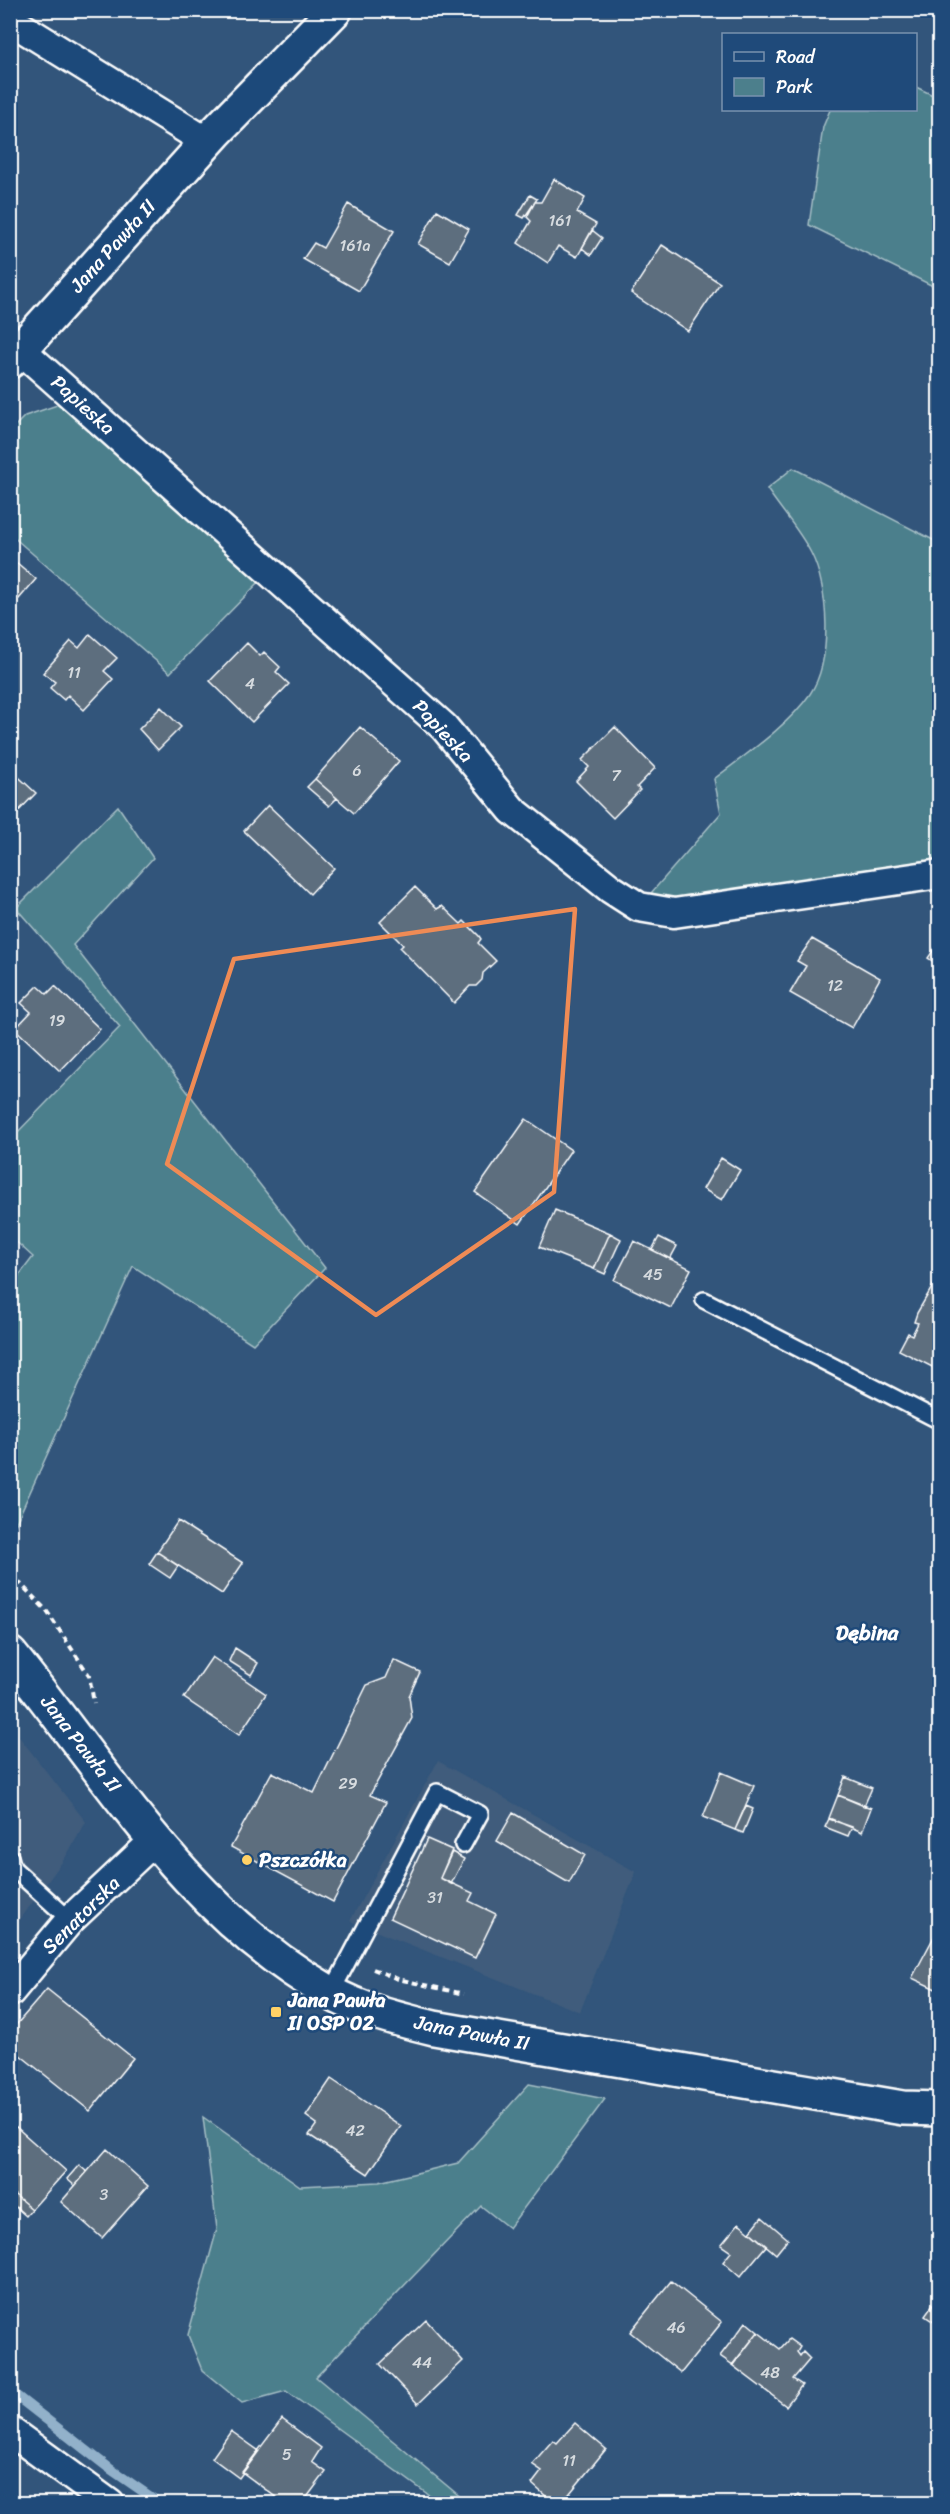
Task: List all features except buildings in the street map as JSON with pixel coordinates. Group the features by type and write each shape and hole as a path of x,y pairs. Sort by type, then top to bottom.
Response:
{"street":[{"name":"Jana Pawła II","path":"16,355 212,137 335,10"},
{"path":"10,20 212,137"},
{"name":"Papieska","path":"16,355 444,727 512,810 611,889 639,907 674,913 939,874"},
{"name":"Jana Pawła II","path":"10,1654 155,1840 189,1880 251,1938 281,1962 331,1993 375,2013 434,2028 903,2108 939,2109"},
{"name":"Senatorska","path":"10,1992 70,1920 155,1840"},
{"path":"10,2431 110,2504"}],"lane":[{"path":"704,1300 939,1421"},
{"path":"331,1993 437,1792 480,1814 463,1845"},
{"path":"11,1864 70,1920"}],"path":[{"path":"10,1573 46,1610 89,1675 95,1707"}],"highlighted area":[{"path":"575,909 554,1192 376,1315 167,1164 234,959"}],"shaded area":[{"path":"10,1725 86,1822 65,1858 11,1932"},
{"path":"438,1761 636,1872 580,2012 350,1921"}],"green space":[{"path":"917,87 939,98 939,289 809,225 823,127 830,111 917,111"},
{"path":"60,404 261,580 170,673 11,535 10,431 25,416"},
{"path":"793,468 939,543 939,864 682,902 651,893 721,813 714,779 765,740 790,717 810,694 817,680 825,644 825,604 822,585 807,545 767,489"},
{"path":"118,806 153,858 73,945 325,1268 253,1344 133,1266 11,1534 11,1286 33,1257 11,1237 11,1139 120,1027 16,908"},
{"path":"529,2084 605,2099 509,2228 481,2206 316,2377 463,2499 459,2503 440,2503 286,2391 242,2403 202,2370 188,2335 217,2229 203,2117 300,2186 379,2182 458,2163"}],"waterway":[{"path":"10,2391 109,2468 161,2504"}],"place":[{"name":"Pszczółka","path":"247,1860"},
{"name":"Jana Pawła II OSP 02","path":"276,2012"}],"district":[{"name":"Dębina","path":"867,1633"}]}
